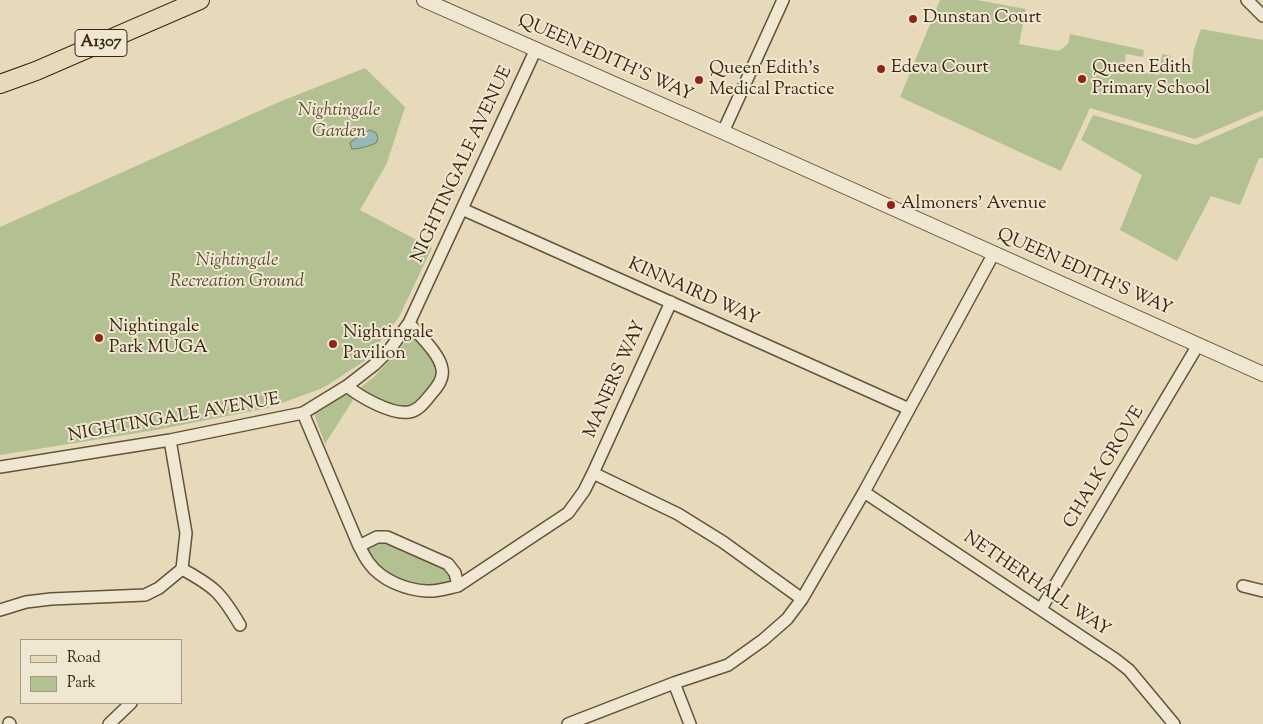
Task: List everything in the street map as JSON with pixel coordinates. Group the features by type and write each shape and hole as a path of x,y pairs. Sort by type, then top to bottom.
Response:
{"main road":[{"name":"A1307","path":"0,84 36,71 200,0"}],"street":[{"name":"QUEEN EDITH'S WAY","path":"424,0 1263,374"},
{"path":"723,132 783,0"},
{"path":"1247,0 1263,16"},
{"name":"NIGHTINGALE AVENUE","path":"0,466 170,440 303,413 347,386 374,365 390,349 409,323 536,49"},
{"name":"KINNAIRD WAY","path":"462,209 909,409"},
{"path":"568,724 728,664 763,640 787,620 802,599 864,492 994,253"},
{"name":"MANERS WAY","path":"458,586 568,514 584,491 593,473 671,302"},
{"path":"347,386 358,395 398,412 411,412 420,407 442,379 443,370 439,359 409,323"},
{"name":"CHALK GROVE","path":"1041,609 1198,344"},
{"path":"303,413 359,546 369,564 384,577 401,586 427,591 444,590 458,586 454,573 448,564 387,537 377,537 359,546"},
{"path":"0,610 26,602 51,599 145,595 159,588 182,569 186,533 170,440"},
{"path":"593,473 678,514 723,542 802,599"},
{"name":"NETHERHALL WAY","path":"864,492 1115,659 1129,670 1174,724"},
{"path":"182,569 212,586 224,599 240,625"},
{"path":"1242,586 1263,591"},
{"path":"674,683 690,724"},
{"path":"114,722 130,704"}],"green space":[{"name":"Queen Edith Primary School","path":"940,0 977,0 1026,9 1019,44 1059,51 1068,44 1070,34 1144,50 1143,57 1126,54 1124,69 1159,75 1162,54 1171,56 1169,70 1191,74 1194,49 1201,29 1263,40 1263,110 1195,139 1090,108 1061,171 900,97"},
{"name":"Nightingale Recreation Ground","path":"365,68 405,107 387,163 360,210 432,248 399,317 366,360 323,388 268,408 156,430 0,455 0,227 279,102"},
{"path":"1093,115 1196,145 1263,116 1263,158 1259,158 1240,205 1211,196 1177,261 1120,230 1142,175 1081,140"},
{"path":"410,337 414,338 437,366 439,380 410,411 362,395 361,387 374,377"},
{"path":"343,395 350,395 353,400 325,444 313,411 326,406"},
{"path":"378,540 387,540 445,567 451,574 451,584 447,587 402,584 371,562 367,550 369,546"}],"water":[{"path":"370,130 376,133 378,138 376,143 352,149 350,143"}],"place":[{"name":"Dunstan Court","path":"913,19"},
{"name":"Edeva Court","path":"881,69"},
{"name":"Queen Edith Primary School","path":"1082,79"},
{"name":"Queen Edith's Medical Practice","path":"699,80"},
{"name":"Almoners' Avenue","path":"891,205"},
{"name":"Nightingale Park MUGA","path":"99,338"},
{"name":"Nightingale Pavilion","path":"333,344"}],"park label":[{"name":"Nightingale Garden","path":"339,122"}]}
